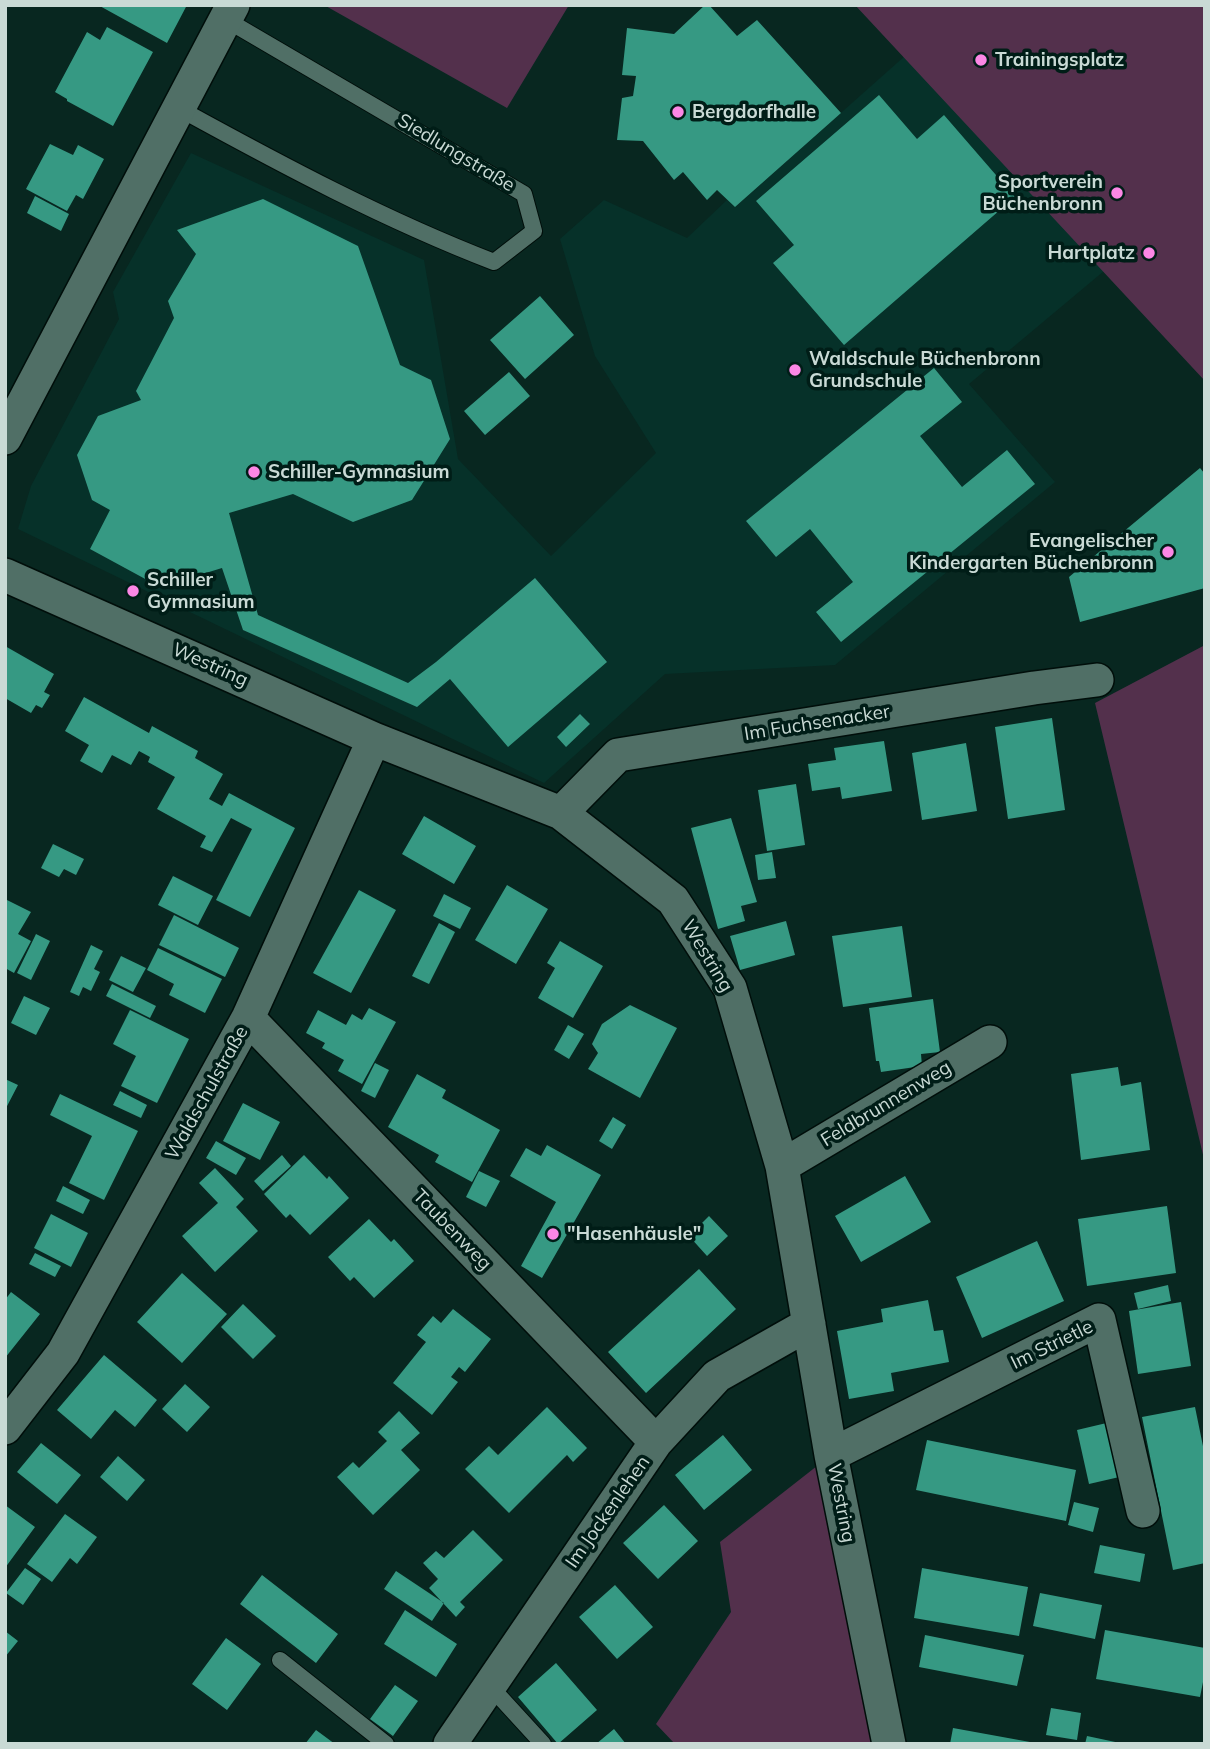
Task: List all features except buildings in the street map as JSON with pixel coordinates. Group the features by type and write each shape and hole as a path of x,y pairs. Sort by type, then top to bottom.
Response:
{"street":[{"name":"Siedlungstraße","path":"5,438 229,12"},
{"name":"Westring","path":"5,575 374,739 561,813 673,900 730,988 782,1166 831,1455 889,1744"},
{"name":"Im Fuchsenacker","path":"561,813 618,755 1097,680"},
{"name":"Waldschulstraße","path":"5,1428 63,1353 248,1018 374,739"},
{"name":"Taubenweg","path":"248,1018 656,1442"},
{"name":"Feldbrunnenweg","path":"782,1166 990,1042"},
{"name":"Im Strietle","path":"831,1455 1099,1320 1143,1511"},
{"name":"Im Jockenlehen","path":"450,1744 656,1442 717,1376 809,1324"}],"lane":[{"name":"Siedlungstraße","path":"180,109 280,164 426,236 494,262 534,231 524,194 229,12"},
{"path":"280,1660 386,1744"},
{"path":"489,1685 543,1744"}],"shaded area":[{"path":"324,5 569,5 507,108"},
{"name":"Hartplatz","path":"855,5 1205,5 1205,381"},
{"path":"906,55 1104,271 969,384 1055,482 835,665 665,674 544,783 18,529 31,486 119,319 113,292 191,153 424,260 458,459 551,556 656,453 595,356 560,239 604,200 687,238 727,200 735,207"},
{"path":"1205,645 1205,1163 1095,703"},
{"path":"831,1455 889,1744 675,1744 656,1724 731,1612 720,1542"}],"place":[{"name":"Trainingsplatz","path":"981,60"},
{"name":"Bergdorfhalle","path":"678,112"},
{"name":"Sportverein Büchenbronn","path":"1117,193"},
{"name":"Hartplatz","path":"1149,253"},
{"name":"Waldschule Büchenbronn Grundschule","path":"795,370"},
{"name":"Schiller-Gymnasium","path":"254,472"},
{"name":"Evangelischer Kindergarten Büchenbronn","path":"1168,552"},
{"name":"Schiller Gymnasium","path":"133,591"},
{"name":"\"Hasenhäusle\"","path":"553,1234"}]}
